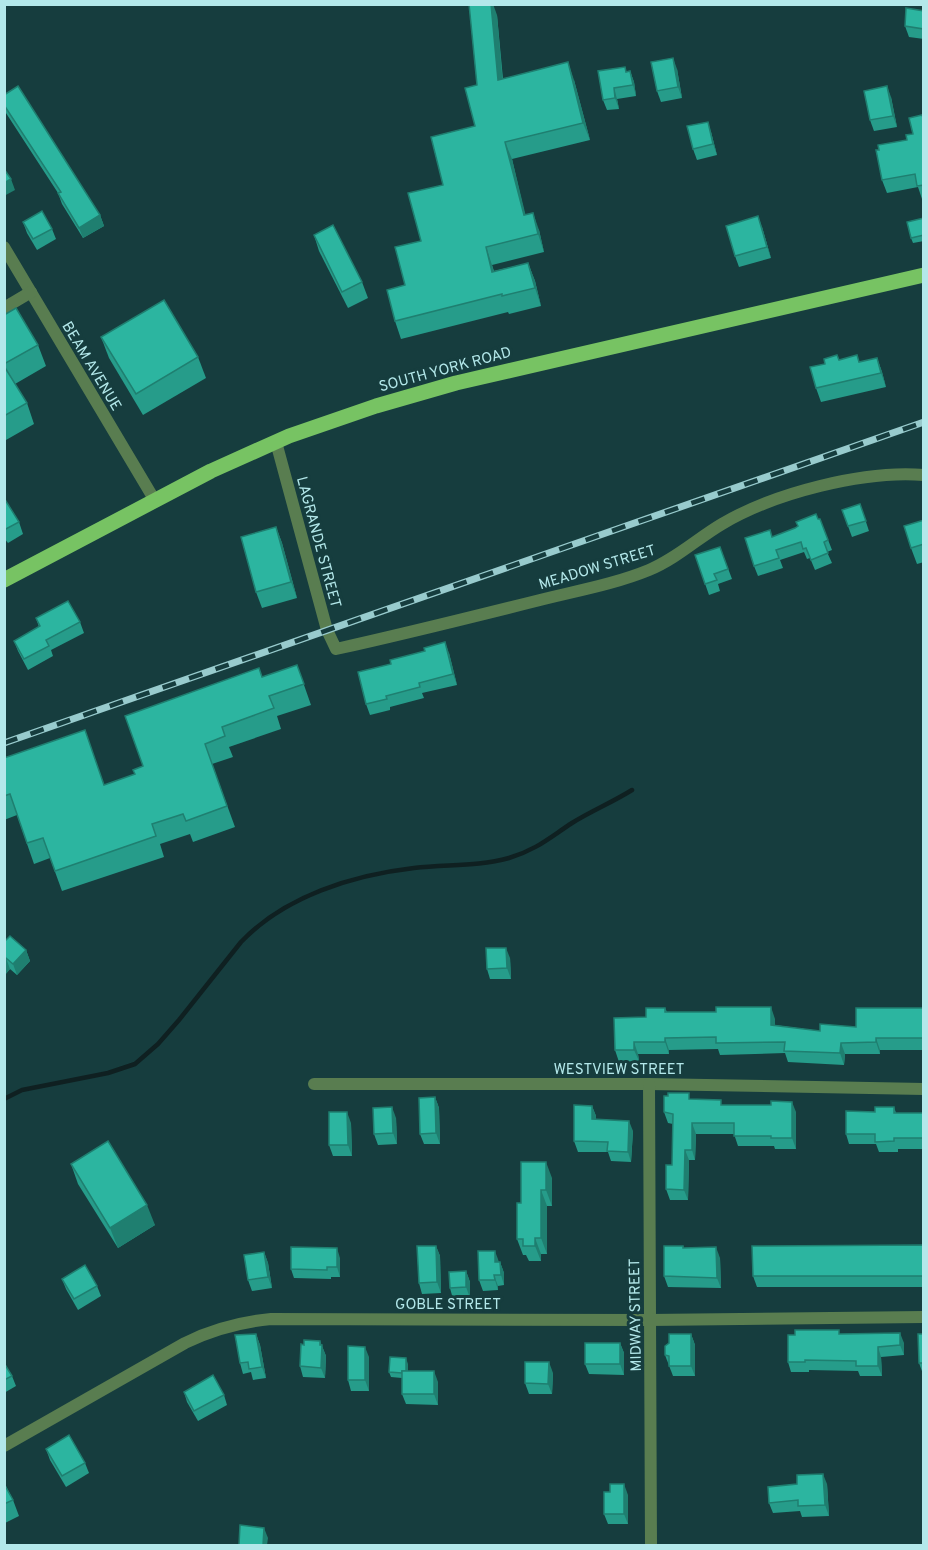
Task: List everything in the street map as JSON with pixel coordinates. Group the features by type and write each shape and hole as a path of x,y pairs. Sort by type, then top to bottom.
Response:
{"main road":[{"name":"SOUTH YORK ROAD","path":"4,580 211,471 288,436 376,406 456,383 924,274"}],"street":[{"name":"BEAM AVENUE","path":"4,247 154,499"},
{"path":"4,308 31,292"},
{"name":"LAGRANDE STREET","path":"276,442 327,630 336,649"},
{"name":"MEADOW STREET","path":"336,649 448,623 649,570 668,561 742,513 796,494 878,475 924,475"},
{"name":"WESTVIEW STREET","path":"314,1084 649,1084 924,1089"},
{"name":"MIDWAY STREET","path":"649,1084 651,1545"},
{"name":"GOBLE STREET","path":"4,1446 185,1343 208,1332 244,1322 270,1318 649,1320 924,1317"}],"building":[{"path":"469,4 491,4 498,80 568,62 583,123 505,142 524,215 533,213 538,234 486,247 492,272 528,263 535,288 395,321 387,290 405,285 395,247 421,241 408,193 443,185 431,137 475,126 465,88 477,85"},
{"path":"906,8 924,11 924,29 905,26"},
{"path":"673,58 678,87 657,91 651,62"},
{"path":"625,67 626,72 630,71 633,85 614,88 615,98 603,100 598,71"},
{"path":"18,86 100,215 79,228 58,193 61,192 4,105 4,95"},
{"path":"887,86 893,116 870,120 864,91"},
{"path":"922,115 924,121 924,185 917,186 915,174 882,180 876,150 879,150 878,145 907,140 906,135 913,134 909,118"},
{"path":"708,122 713,144 693,149 687,126"},
{"path":"4,169 11,179 4,183"},
{"path":"42,211 52,229 33,239 23,222"},
{"path":"758,216 767,247 735,256 726,226"},
{"path":"924,218 924,235 911,238 907,222"},
{"path":"333,225 362,282 342,292 314,235"},
{"path":"164,300 198,357 136,394 101,337"},
{"path":"16,308 38,345 4,364 4,315"},
{"path":"837,355 839,360 857,355 859,362 877,358 881,373 816,388 810,367 825,364 824,359"},
{"path":"4,366 27,403 4,416"},
{"path":"4,498 19,522 4,530"},
{"path":"860,504 866,521 848,526 842,510"},
{"path":"816,514 828,540 824,542 828,553 811,560 801,542 776,550 779,558 754,566 745,538 770,530 772,537 795,528 798,526 796,522"},
{"path":"924,520 924,544 911,548 904,526"},
{"path":"276,527 291,582 256,592 241,537"},
{"path":"720,547 728,569 714,574 717,580 705,584 695,555"},
{"path":"68,601 80,622 46,640 49,646 24,659 14,641 40,626 36,618"},
{"path":"445,642 453,674 419,683 420,687 366,704 358,672 391,664 390,660 425,651 424,648"},
{"path":"297,665 304,684 269,696 274,708 222,727 225,736 205,744 227,806 186,821 183,814 152,824 156,836 55,871 43,838 27,843 10,794 4,796 4,758 85,730 104,785 135,774 133,770 143,766 125,716 259,668 262,677"},
{"path":"10,936 26,950 13,964 6,958 4,961 4,942"},
{"path":"486,948 506,948 507,968 487,969"},
{"path":"716,1007 771,1007 771,1025 820,1031 820,1024 856,1027 856,1008 924,1008 924,1038 876,1038 876,1042 841,1043 840,1053 784,1051 785,1042 716,1043 716,1037 665,1038 665,1042 634,1042 634,1050 615,1050 614,1018 646,1017 646,1008 665,1008 665,1012 716,1012"},
{"path":"668,1093 689,1093 689,1099 721,1100 721,1105 771,1105 771,1101 792,1102 792,1138 734,1136 734,1123 692,1123 692,1150 685,1150 684,1190 666,1189 666,1165 672,1165 673,1114 664,1112 664,1096 668,1096"},
{"path":"435,1097 436,1133 420,1134 419,1098"},
{"path":"574,1105 592,1106 592,1119 629,1121 628,1152 607,1151 608,1142 574,1141"},
{"path":"392,1107 393,1133 374,1134 373,1108"},
{"path":"875,1107 894,1107 894,1113 924,1113 924,1138 894,1138 894,1141 875,1142 875,1134 846,1134 846,1111 875,1112"},
{"path":"329,1112 347,1112 348,1145 329,1145"},
{"path":"108,1141 147,1205 110,1228 71,1164"},
{"path":"521,1162 546,1162 546,1190 541,1190 541,1238 535,1238 535,1246 523,1246 523,1239 517,1239 517,1203 521,1203"},
{"path":"924,1245 924,1276 753,1276 752,1246"},
{"path":"417,1246 436,1246 437,1282 419,1283"},
{"path":"664,1246 716,1247 717,1278 664,1276"},
{"path":"291,1247 337,1248 337,1267 327,1267 327,1270 291,1269"},
{"path":"478,1251 495,1251 495,1262 500,1262 501,1275 494,1275 495,1280 479,1280"},
{"path":"264,1252 268,1277 248,1280 244,1255"},
{"path":"85,1265 97,1286 74,1299 62,1279"},
{"path":"466,1271 466,1287 450,1288 449,1272"},
{"path":"795,1330 839,1330 839,1334 900,1333 900,1345 878,1347 878,1366 856,1366 856,1361 788,1362 788,1335 795,1335"},
{"path":"256,1334 262,1367 249,1369 248,1362 240,1363 235,1335"},
{"path":"669,1334 691,1334 691,1366 669,1366 669,1356 665,1355 665,1346 669,1343"},
{"path":"918,1334 924,1334 924,1363 919,1363"},
{"path":"304,1340 320,1341 322,1345 321,1368 300,1366 301,1344 304,1345"},
{"path":"585,1343 620,1343 620,1364 585,1364"},
{"path":"348,1346 365,1347 365,1380 348,1380"},
{"path":"390,1357 406,1358 406,1371 389,1372"},
{"path":"525,1362 549,1362 548,1384 525,1383"},
{"path":"4,1363 12,1376 4,1380"},
{"path":"402,1371 434,1371 434,1394 402,1394"},
{"path":"213,1375 224,1395 194,1411 184,1392"},
{"path":"69,1435 85,1463 62,1476 46,1449"},
{"path":"823,1474 825,1505 798,1506 798,1500 769,1503 768,1487 797,1484 797,1475"},
{"path":"4,1484 13,1500 4,1504"},
{"path":"610,1484 624,1484 624,1514 604,1514 604,1492 610,1492"},
{"path":"240,1525 264,1528 263,1545 239,1545"}],"waterway":[{"path":"4,1099 22,1090 108,1073 135,1064 158,1044 179,1020 241,942 278,912 299,900 344,882 391,871 485,863 519,855 632,790"}],"railway":[{"path":"4,743 924,422"}]}
